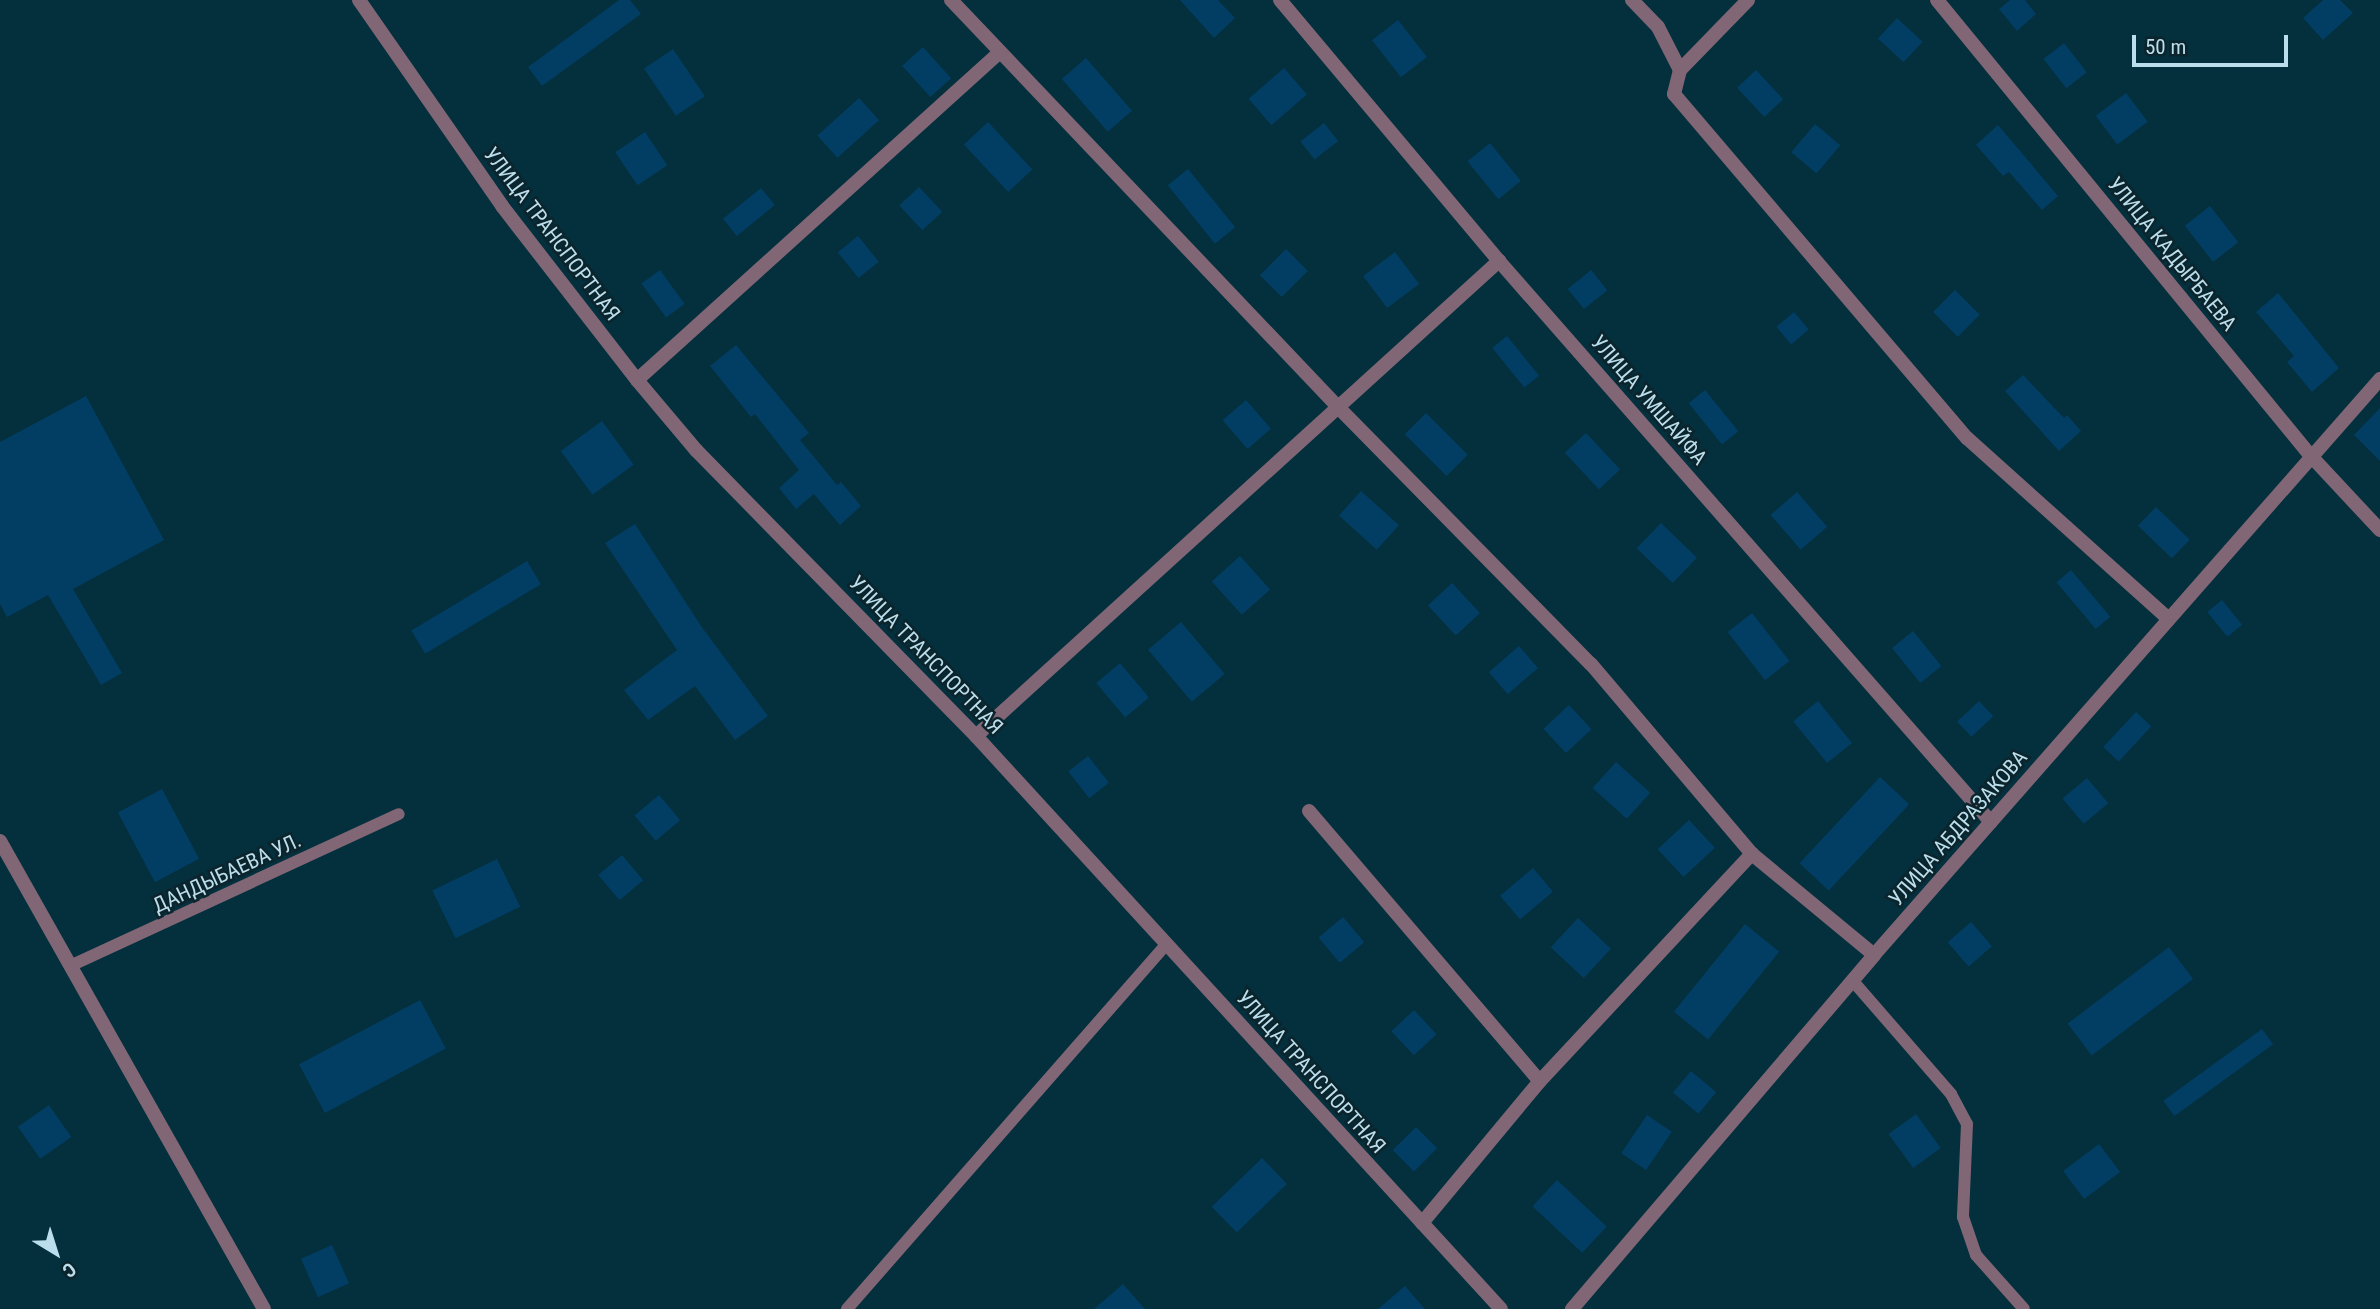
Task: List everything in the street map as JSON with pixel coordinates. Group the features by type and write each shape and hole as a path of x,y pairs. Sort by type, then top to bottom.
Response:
{"street":[{"name":"УЛИЦА ТРАНСПОРТНАЯ","path":"359,0 502,206 637,380 696,450 976,736 1501,1309"},
{"path":"951,0 1339,408 1591,664 1752,854 1874,956"},
{"name":"УЛИЦА УМШАЙФА","path":"1280,0 1499,261 1992,822"},
{"path":"1632,0 1658,27 1680,70"},
{"path":"1748,0 1680,70 1674,94 1968,438 2169,619"},
{"name":"УЛИЦА КАДЫРБАЕВА","path":"1937,0 2311,455 2380,530"},
{"path":"637,380 1000,52"},
{"path":"976,736 1499,261"},
{"name":"УЛИЦА АБДРАЗАКОВА","path":"1573,1309 1852,981 2380,379"},
{"path":"1309,811 1540,1081"},
{"path":"0,841 264,1309"},
{"path":"1422,1223 1540,1081 1752,854"}],"lane":[{"name":"ДАНДЫБАЕВА УЛ.","path":"70,966 399,814"},
{"path":"847,1309 1166,944"},
{"path":"1852,981 1951,1094 1967,1124 1963,1217 1976,1255 2024,1309"}],"building":[{"path":"619,0 630,0 641,14 542,86 528,67"},
{"path":"1180,0 1218,0 1235,18 1214,38"},
{"path":"2010,0 2025,0 2036,14 2017,31 1999,9"},
{"path":"2323,0 2340,0 2353,13 2323,40 2303,18"},
{"path":"1897,18 1923,42 1904,62 1878,38"},
{"path":"1398,20 1427,57 1401,77 1372,40"},
{"path":"2064,43 2087,72 2066,88 2044,59"},
{"path":"923,47 951,78 930,97 902,66"},
{"path":"673,49 705,96 676,116 644,69"},
{"path":"1086,58 1132,111 1108,132 1062,79"},
{"path":"1284,68 1307,94 1271,125 1249,99"},
{"path":"1756,70 1783,99 1764,117 1737,88"},
{"path":"2126,93 2148,122 2117,145 2096,116"},
{"path":"859,98 879,120 837,158 817,135"},
{"path":"988,122 1032,170 1008,192 964,145"},
{"path":"1324,123 1338,141 1315,160 1300,141"},
{"path":"1815,124 1840,145 1816,174 1791,152"},
{"path":"1998,125 2058,196 2042,210 2009,172 2003,176 1976,145"},
{"path":"645,132 667,165 638,185 615,152"},
{"path":"1490,143 1521,181 1498,199 1467,161"},
{"path":"1188,169 1235,227 1215,244 1168,185"},
{"path":"919,187 942,212 922,230 899,205"},
{"path":"761,188 775,205 737,236 723,219"},
{"path":"2210,206 2238,242 2213,262 2185,226"},
{"path":"858,236 879,262 859,278 838,252"},
{"path":"1286,249 1308,271 1282,297 1260,275"},
{"path":"1395,252 1419,284 1387,308 1363,276"},
{"path":"660,270 685,304 666,317 641,284"},
{"path":"1591,270 1607,290 1584,309 1568,289"},
{"path":"1955,290 1980,315 1958,337 1933,312"},
{"path":"2278,293 2339,368 2312,392 2287,362 2294,356 2256,312"},
{"path":"1794,312 1809,330 1791,344 1776,327"},
{"path":"1507,336 1539,376 1524,388 1492,348"},
{"path":"736,345 809,433 800,440 837,485 841,482 861,506 840,525 814,494 796,509 779,488 799,470 755,414 751,417 710,366"},
{"path":"2023,375 2064,418 2067,415 2081,431 2059,451 2005,391"},
{"path":"1705,390 1738,431 1722,444 1689,403"},
{"path":"86,396 164,540 73,589 122,673 101,685 48,595 7,617 0,604 0,442"},
{"path":"1246,400 1271,429 1248,449 1223,420"},
{"path":"2380,408 2380,461 2354,435"},
{"path":"1426,413 1468,455 1447,476 1405,434"},
{"path":"602,421 634,465 592,495 561,451"},
{"path":"1586,433 1620,470 1599,489 1565,453"},
{"path":"1361,491 1399,525 1377,550 1339,516"},
{"path":"1797,492 1827,527 1801,550 1771,515"},
{"path":"2156,507 2190,540 2172,558 2138,526"},
{"path":"1661,523 1697,558 1673,583 1637,548"},
{"path":"635,524 701,626 768,716 735,740 695,686 648,720 624,690 677,650 605,543"},
{"path":"1240,556 1270,589 1242,615 1212,581"},
{"path":"527,561 541,584 425,654 411,631"},
{"path":"2071,570 2110,617 2096,629 2056,582"},
{"path":"1452,583 1480,613 1456,635 1428,606"},
{"path":"2222,600 2242,625 2227,637 2207,612"},
{"path":"1752,613 1790,661 1765,680 1728,632"},
{"path":"1181,622 1225,674 1192,702 1148,650"},
{"path":"1913,631 1941,666 1920,683 1892,648"},
{"path":"1519,646 1538,668 1508,694 1489,672"},
{"path":"1120,663 1149,697 1125,717 1096,683"},
{"path":"1818,701 1852,743 1827,763 1793,721"},
{"path":"1979,701 1993,716 1971,737 1957,721"},
{"path":"1569,705 1592,729 1566,753 1543,729"},
{"path":"2136,712 2151,726 2119,761 2103,747"},
{"path":"1088,756 1109,783 1089,798 1068,771"},
{"path":"1616,762 1650,793 1627,819 1593,788"},
{"path":"1880,777 1909,804 1829,891 1800,863"},
{"path":"2087,778 2108,803 2084,824 2062,799"},
{"path":"162,789 199,859 155,882 118,812"},
{"path":"659,795 680,820 656,841 634,816"},
{"path":"1689,820 1715,848 1683,877 1658,849"},
{"path":"622,855 643,880 619,900 598,875"},
{"path":"497,859 520,907 456,938 432,891"},
{"path":"1533,868 1553,892 1520,919 1500,896"},
{"path":"1343,917 1364,942 1340,963 1318,938"},
{"path":"1578,918 1611,949 1584,978 1551,947"},
{"path":"1971,922 1992,946 1969,966 1948,942"},
{"path":"1745,924 1779,952 1708,1040 1674,1012"},
{"path":"2169,947 2193,979 2092,1055 2068,1023"},
{"path":"420,1000 446,1049 325,1113 299,1064"},
{"path":"1414,1010 1437,1034 1414,1055 1391,1031"},
{"path":"2262,1029 2273,1044 2174,1116 2163,1101"},
{"path":"1691,1071 1716,1092 1698,1114 1673,1092"},
{"path":"49,1105 71,1137 40,1159 18,1127"},
{"path":"1916,1114 1941,1148 1913,1168 1888,1134"},
{"path":"1647,1115 1672,1132 1646,1170 1621,1153"},
{"path":"1416,1127 1437,1148 1414,1172 1393,1150"},
{"path":"2099,1144 2120,1172 2084,1199 2063,1171"},
{"path":"1262,1158 1287,1184 1237,1233 1212,1207"},
{"path":"1557,1180 1607,1226 1582,1253 1532,1206"},
{"path":"332,1245 349,1283 318,1297 301,1259"},
{"path":"1123,1284 1145,1309 1094,1309"},
{"path":"1405,1286 1425,1309 1378,1309"}]}
